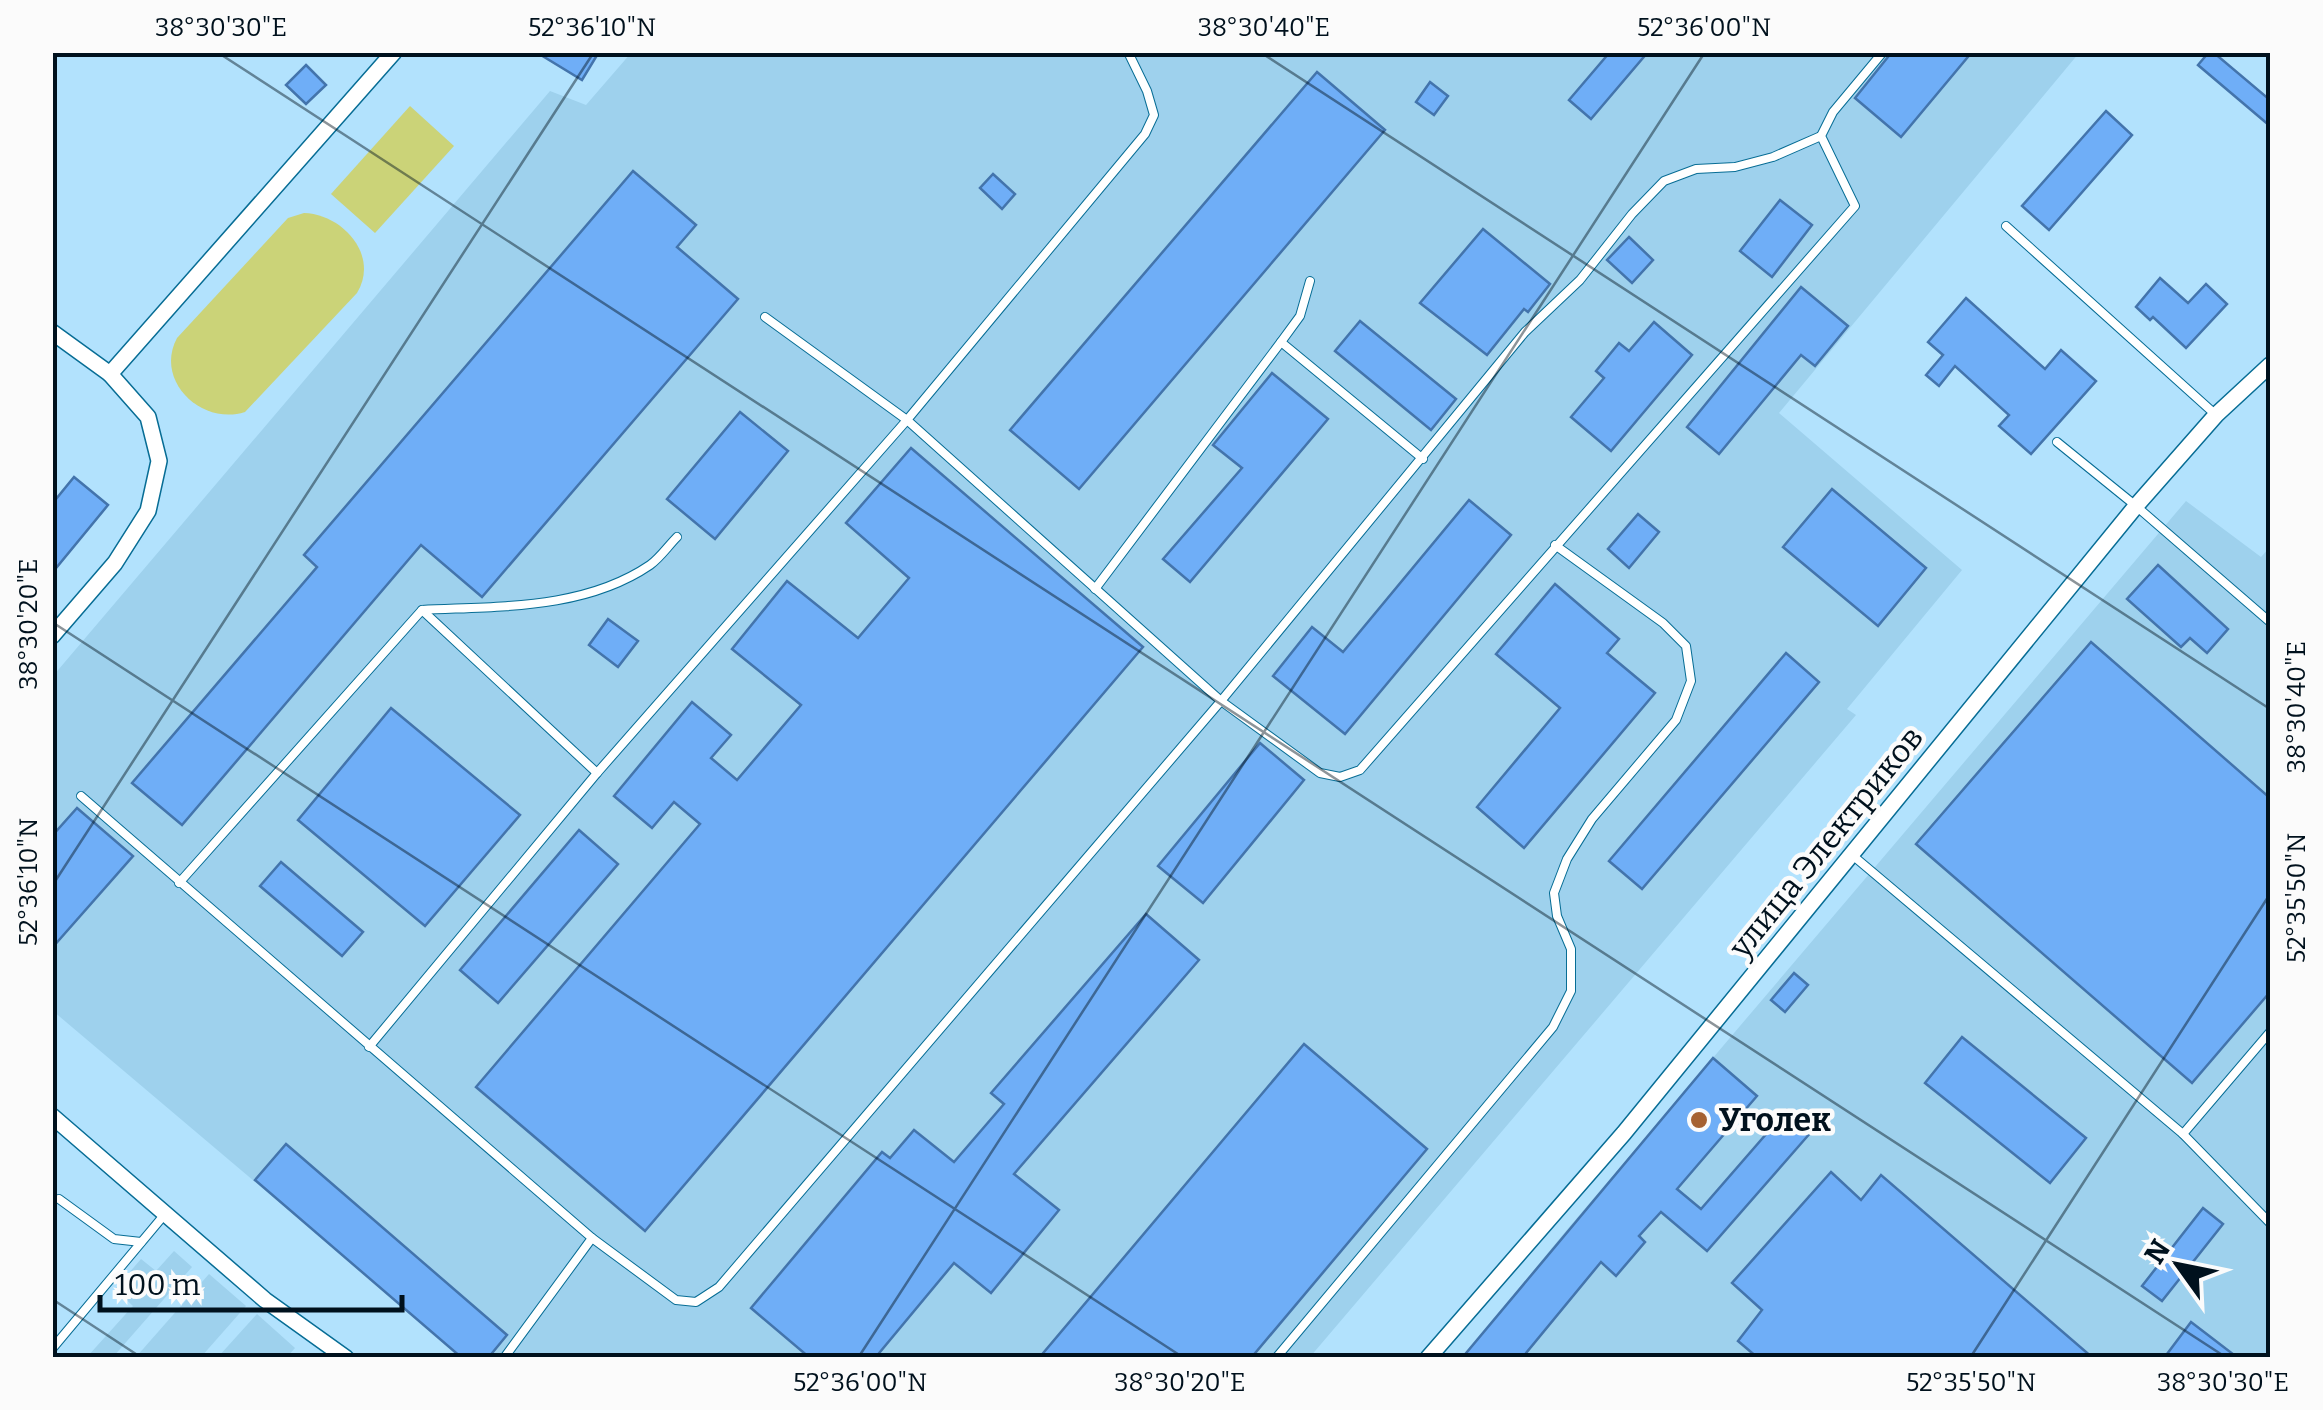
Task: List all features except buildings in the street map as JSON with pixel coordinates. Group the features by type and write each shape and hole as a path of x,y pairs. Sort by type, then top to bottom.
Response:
{"street":[{"path":"110,374 394,52"},
{"path":"52,332 110,374 148,418 159,461 148,511 116,563 52,636"},
{"name":"улица Электриков","path":"1428,1358 1624,1132 2136,506 2216,415 2270,365"},
{"path":"52,1116 264,1300 346,1358"}],"lane":[{"path":"369,1047 597,773 907,420 1145,134 1154,114 1128,52"},
{"path":"82,796 592,1238 676,1300 696,1302 719,1287 1221,701 1525,332 1580,280 1632,214 1664,182 1696,168 1735,167 1773,157 1822,136 1834,112 1883,52"},
{"path":"765,316 907,420 1221,701 1320,773 1340,777 1360,770 1855,206 1822,136"},
{"path":"2006,226 2216,415"},
{"path":"1095,589 1300,316 1310,281"},
{"path":"1281,342 1423,459"},
{"path":"2056,442 2270,622"},
{"path":"178,883 422,610 540,604 608,587 652,564 677,537"},
{"path":"1276,1358 1552,1028 1571,990 1571,949 1557,916 1554,893 1567,859 1592,819 1676,720 1691,681 1686,646 1663,623 1555,545"},
{"path":"422,610 597,773"},
{"path":"1852,854 2183,1134 2270,1223"},
{"path":"2183,1134 2270,1032"},
{"path":"59,1198 114,1239 142,1242"},
{"path":"52,1349 165,1214"},
{"path":"504,1358 592,1238"}],"shaded area":[{"path":"631,53 2079,53 1779,413 1962,570 1847,709 1856,715 1310,1357 462,1357 53,1011 53,676 550,91 586,105"},
{"path":"2186,501 2261,557 2270,547 2270,1357 1462,1358 1565,1232"},
{"path":"174,1251 192,1267 113,1357 87,1357 133,1306 115,1289 141,1259 156,1271"},
{"path":"209,1274 246,1306 201,1357 136,1357"},
{"path":"257,1314 295,1348 287,1357 218,1357"}],"green space":[{"path":"410,106 454,146 375,233 331,194"},
{"path":"304,213 332,221 353,239 364,265 357,293 245,412 229,415 199,406 177,384 172,370 177,338 288,218"}],"place":[{"name":"Уголек","path":"1699,1120"}]}
